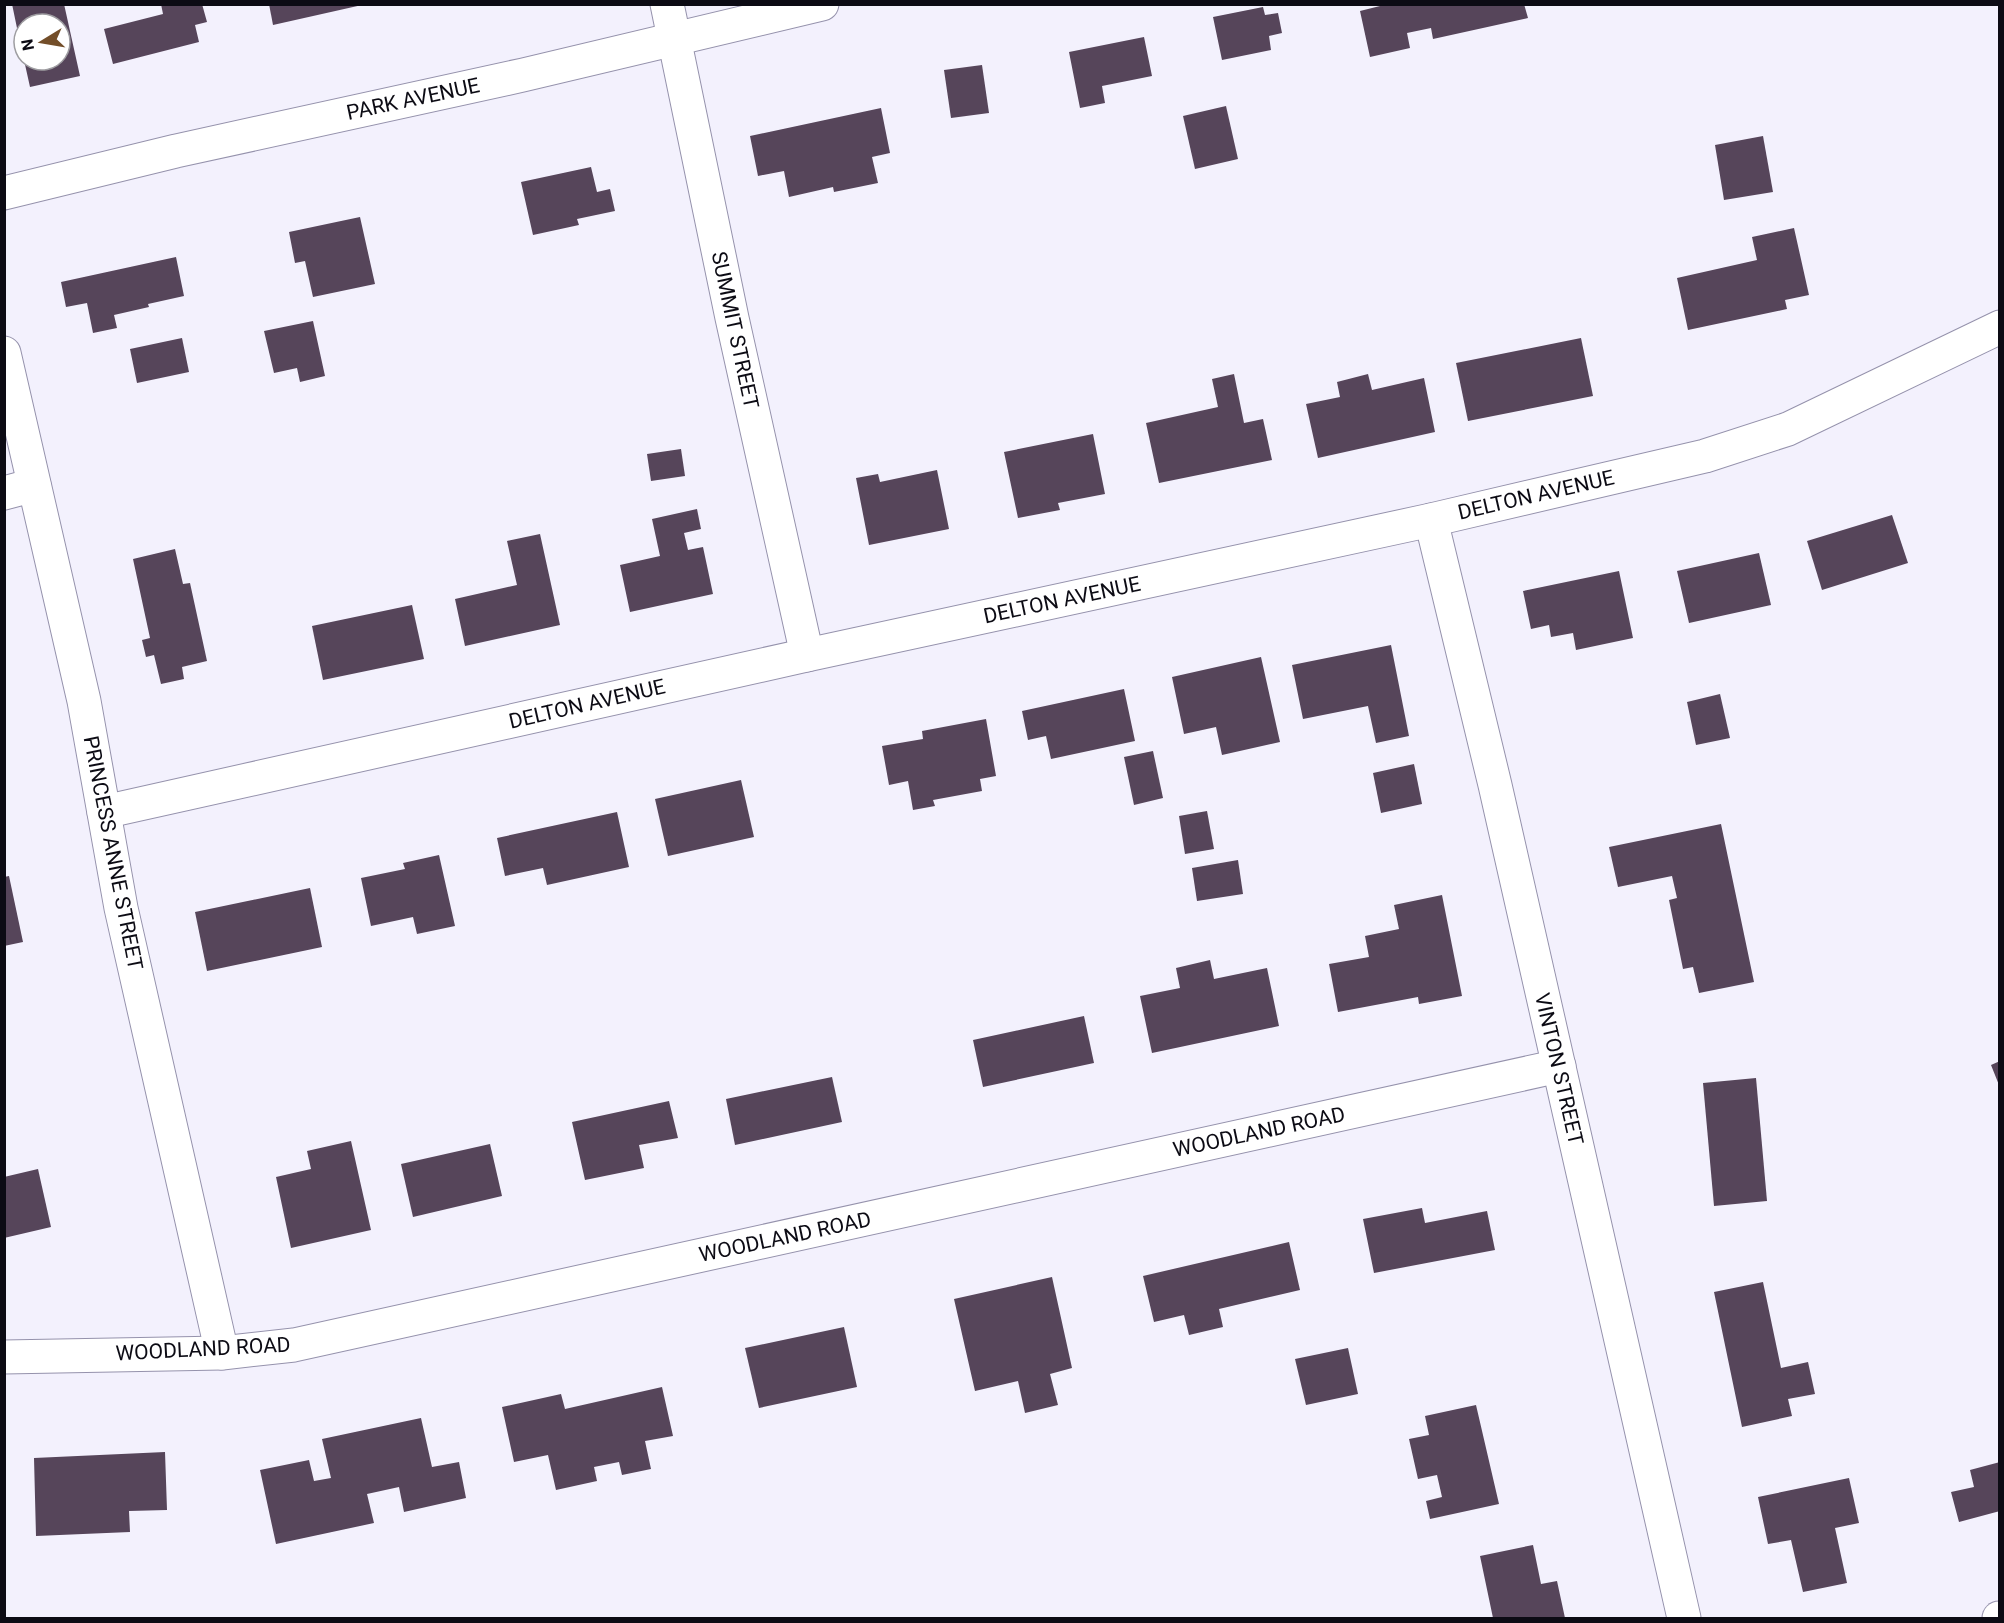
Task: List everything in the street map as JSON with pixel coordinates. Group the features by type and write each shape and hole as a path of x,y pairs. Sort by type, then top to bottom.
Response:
{"street":[{"name":"SUMMIT STREET","path":"667,4 732,318 807,655"},
{"name":"PARK AVENUE","path":"4,194 176,151 523,75 822,4"},
{"name":"DELTON AVENUE","path":"104,812 807,655 1431,520 1705,456 1788,429 2000,327"},
{"name":"PRINCESS ANNE STREET","path":"4,353 19,489 84,701 121,908 222,1353"},
{"name":"VINTON STREET","path":"1431,520 1495,785 1684,1618"},
{"name":"WOODLAND ROAD","path":"4,1357 222,1353 294,1345 1558,1066"}],"building":[{"path":"12,4 64,4 66,12 14,12"},
{"path":"161,4 202,4 207,22 195,25 199,42 113,64 104,29 163,14"},
{"path":"269,4 362,4 362,5 273,25"},
{"path":"1388,4 1524,4 1528,18 1433,39 1431,28 1407,33 1410,48 1370,57 1360,11"},
{"path":"1263,7 1265,15 1278,13 1282,33 1269,36 1271,50 1222,60 1213,17"},
{"path":"1144,37 1152,76 1102,86 1105,103 1080,108 1069,52"},
{"path":"72,40 80,76 30,87 27,72 72,72"},
{"path":"982,65 989,113 951,118 944,70"},
{"path":"1226,106 1238,159 1195,169 1183,116"},
{"path":"881,108 890,153 872,157 878,183 834,192 833,187 789,197 784,171 758,176 750,136"},
{"path":"1763,136 1773,192 1724,200 1715,145"},
{"path":"591,167 597,192 610,189 615,211 577,219 579,225 533,235 521,182"},
{"path":"360,217 375,284 313,297 305,261 295,263 289,232"},
{"path":"1794,228 1809,295 1785,300 1787,309 1688,330 1677,278 1757,260 1752,237"},
{"path":"176,257 184,296 114,315 117,328 93,333 87,303 66,307 61,282"},
{"path":"313,321 325,376 300,382 297,368 274,373 264,331"},
{"path":"182,338 189,372 137,383 130,349"},
{"path":"1581,338 1593,396 1468,421 1456,363"},
{"path":"1234,374 1244,423 1263,419 1272,460 1159,483 1146,423 1218,407 1212,379"},
{"path":"1368,374 1372,390 1424,378 1435,432 1318,458 1306,404 1340,397 1337,382"},
{"path":"1093,434 1105,494 1058,503 1060,510 1018,518 1004,452"},
{"path":"681,449 685,476 651,481 647,454"},
{"path":"937,470 949,529 869,545 856,478 878,474 880,482"},
{"path":"697,509 701,529 684,533 688,550 703,547 713,594 630,612 620,565 660,556 652,519"},
{"path":"1892,515 1908,563 1822,590 1807,541"},
{"path":"540,534 560,625 465,646 455,599 517,585 507,541"},
{"path":"175,549 183,584 190,583 207,661 182,667 184,679 161,684 154,655 146,657 142,640 150,638 133,559"},
{"path":"1759,553 1771,605 1689,623 1677,571"},
{"path":"1619,571 1633,638 1576,650 1573,633 1551,637 1549,625 1531,629 1523,591"},
{"path":"412,605 424,659 323,680 312,626"},
{"path":"1391,645 1409,736 1376,743 1368,706 1303,719 1292,665"},
{"path":"1261,657 1280,742 1222,755 1216,727 1184,734 1172,677"},
{"path":"1124,689 1135,741 1051,759 1046,736 1028,740 1022,711"},
{"path":"1720,694 1730,738 1696,745 1687,702"},
{"path":"986,719 996,776 980,779 982,791 933,800 935,806 913,810 908,781 889,785 882,746 923,739 922,731"},
{"path":"1153,751 1163,798 1134,805 1124,757"},
{"path":"1414,764 1422,804 1381,813 1373,773"},
{"path":"741,780 754,837 668,856 655,799"},
{"path":"1207,811 1214,849 1185,854 1179,816"},
{"path":"617,812 629,867 547,885 543,868 505,876 497,838"},
{"path":"1721,824 1754,982 1699,993 1693,967 1683,969 1669,900 1677,898 1672,876 1618,887 1609,847"},
{"path":"439,855 455,926 417,934 413,917 371,926 361,878 405,869 403,863"},
{"path":"1238,860 1243,894 1197,901 1192,868"},
{"path":"9,876 23,942 4,946 4,877"},
{"path":"310,888 322,947 207,971 195,912"},
{"path":"1442,895 1462,996 1419,1004 1418,997 1338,1012 1329,964 1369,957 1365,936 1399,929 1394,905"},
{"path":"1210,960 1214,979 1267,968 1279,1026 1152,1053 1140,996 1180,988 1176,968"},
{"path":"1084,1016 1094,1063 983,1087 973,1040"},
{"path":"2000,1061 2000,1085 1999,1085 1991,1065"},
{"path":"832,1077 842,1122 735,1145 726,1099"},
{"path":"1756,1078 1767,1201 1714,1206 1703,1083"},
{"path":"669,1101 678,1138 639,1145 644,1168 585,1180 572,1122"},
{"path":"351,1141 371,1230 291,1248 276,1177 311,1169 307,1151"},
{"path":"490,1144 502,1196 413,1217 401,1164"},
{"path":"38,1169 51,1227 4,1238 4,1177"},
{"path":"1422,1208 1425,1223 1487,1211 1495,1250 1374,1273 1363,1219"},
{"path":"1289,1242 1300,1290 1219,1309 1223,1327 1189,1335 1184,1315 1154,1322 1143,1276"},
{"path":"1052,1277 1072,1368 1050,1374 1058,1405 1025,1413 1018,1381 975,1391 954,1299"},
{"path":"1763,1282 1781,1368 1808,1362 1815,1394 1788,1399 1792,1416 1742,1427 1714,1292"},
{"path":"844,1327 857,1387 759,1408 745,1348"},
{"path":"1348,1348 1358,1394 1306,1405 1295,1359"},
{"path":"662,1387 673,1436 645,1441 651,1469 622,1475 619,1462 594,1467 597,1481 556,1490 548,1455 514,1462 502,1407 561,1394 565,1409"},
{"path":"1476,1405 1499,1504 1430,1519 1426,1501 1442,1497 1437,1475 1418,1479 1409,1439 1429,1435 1425,1416"},
{"path":"421,1418 432,1467 459,1462 466,1498 404,1512 399,1487 367,1494 374,1523 276,1544 260,1470 309,1460 314,1481 331,1478 322,1439"},
{"path":"165,1452 167,1510 129,1511 130,1532 36,1536 34,1458"},
{"path":"2000,1462 2000,1511 1959,1522 1951,1492 1974,1487 1970,1470"},
{"path":"1849,1478 1859,1523 1835,1528 1847,1583 1803,1592 1791,1540 1768,1544 1758,1497"},
{"path":"1533,1545 1541,1584 1557,1581 1565,1618 1493,1618 1480,1556"}]}
